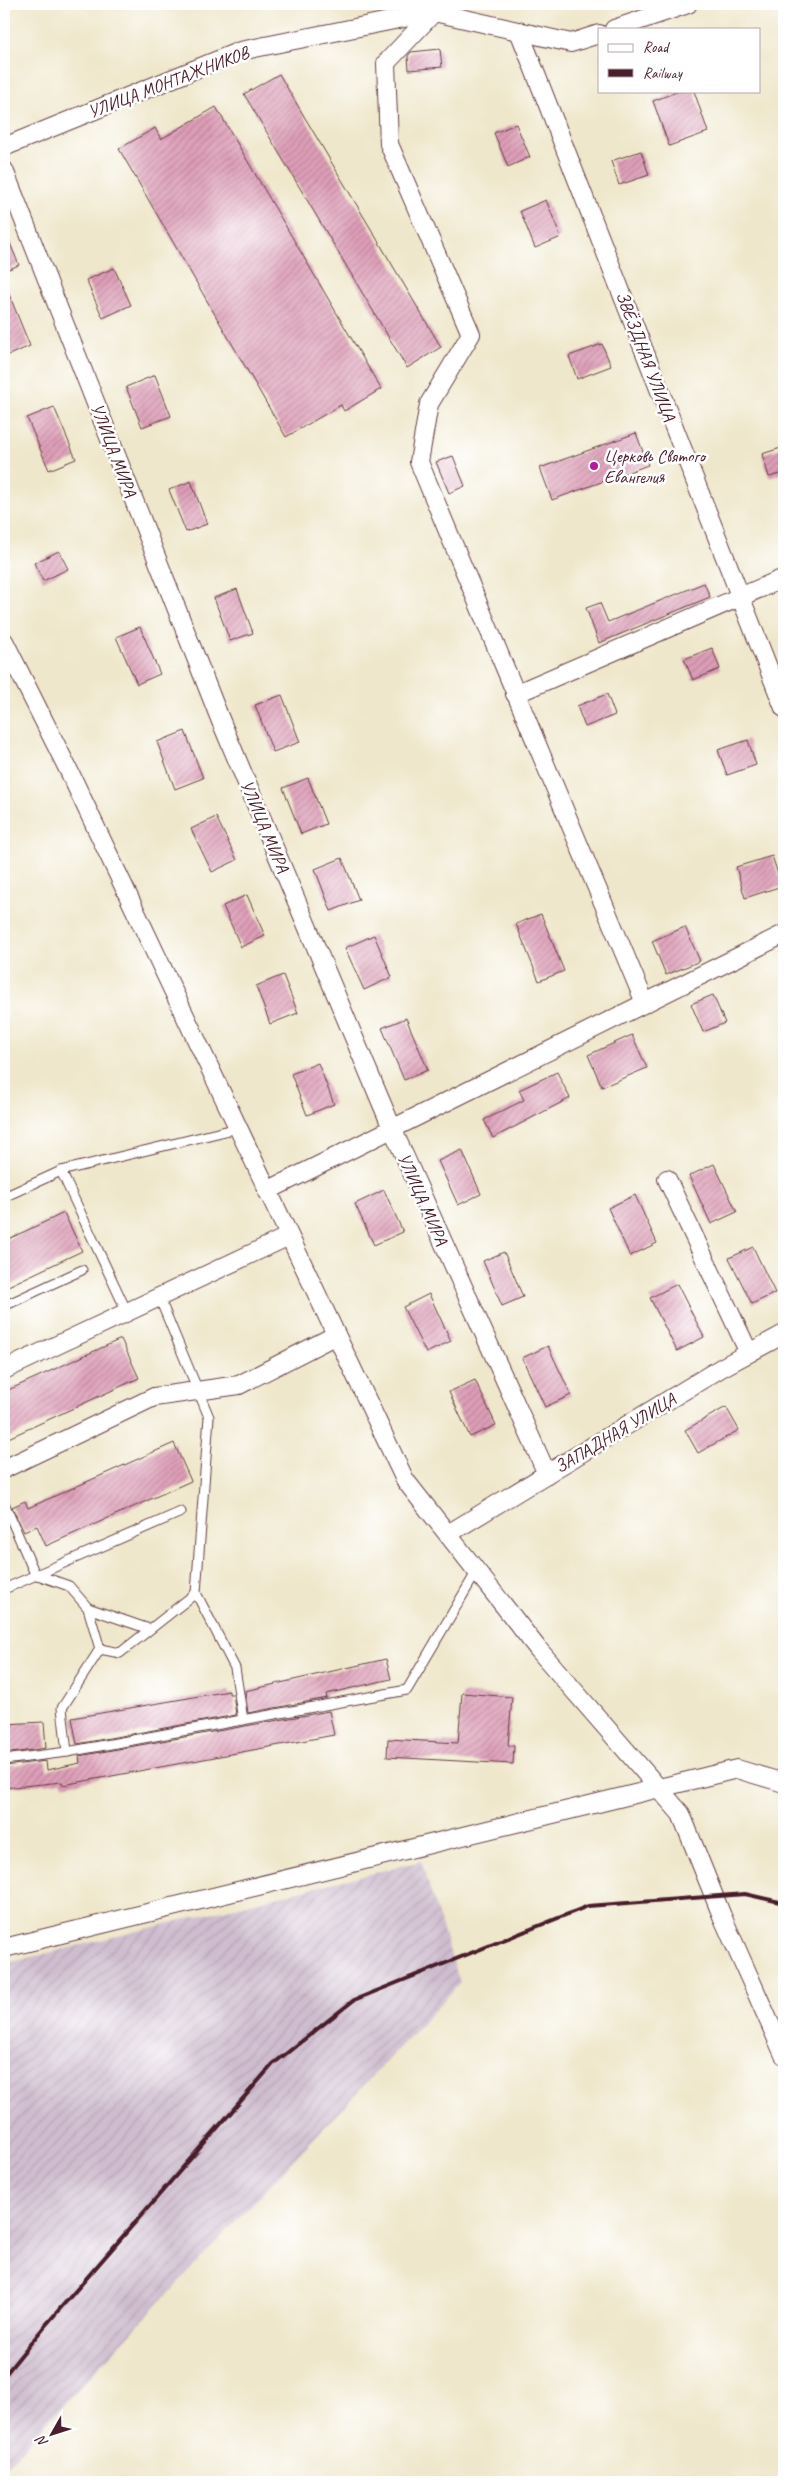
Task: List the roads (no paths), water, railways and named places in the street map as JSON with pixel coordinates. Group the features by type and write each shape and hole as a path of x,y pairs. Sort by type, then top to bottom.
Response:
{"street":[{"path":"617,28 688,4"},
{"path":"433,8 386,63 389,144 472,334 429,404 419,462 645,1003"},
{"name":"УЛИЦА МОНТАЖНИКОВ","path":"4,147 240,51 433,8 518,32 571,43 598,34"},
{"name":"ЗВЁЗДНАЯ УЛИЦА","path":"518,32 784,708"},
{"name":"УЛИЦА МИРА","path":"4,170 220,719 392,1128 546,1474"},
{"path":"515,694 784,578"},
{"path":"6,651 70,773 405,1480 538,1649 681,1814 722,1916 784,2055"},
{"path":"268,1191 784,934"},
{"path":"667,1180 749,1353"},
{"path":"4,1370 289,1236"},
{"name":"ЗАПАДНАЯ УЛИЦА","path":"448,1534 749,1353 784,1334"},
{"path":"4,1469 154,1397 239,1385 336,1335"},
{"path":"4,1948 737,1769 784,1783"}],"lane":[{"path":"4,1197 61,1171 238,1128"},
{"path":"61,1171 128,1312"},
{"path":"4,1306 82,1270"},
{"path":"159,1297 209,1417 196,1593 235,1668 243,1720"},
{"path":"4,1503 35,1574 69,1586 88,1608 100,1648 62,1708 66,1752"},
{"path":"4,1589 181,1512"},
{"path":"4,1760 66,1752 407,1690 477,1572"},
{"path":"100,1648 120,1653 196,1593"},
{"path":"88,1608 149,1629"}],"railway":[{"path":"4,2376 44,2327 273,2064 354,2000 588,1906 745,1894 784,1903"}],"place":[{"name":"Церковь Святого Евангелия","path":"594,466"}]}
